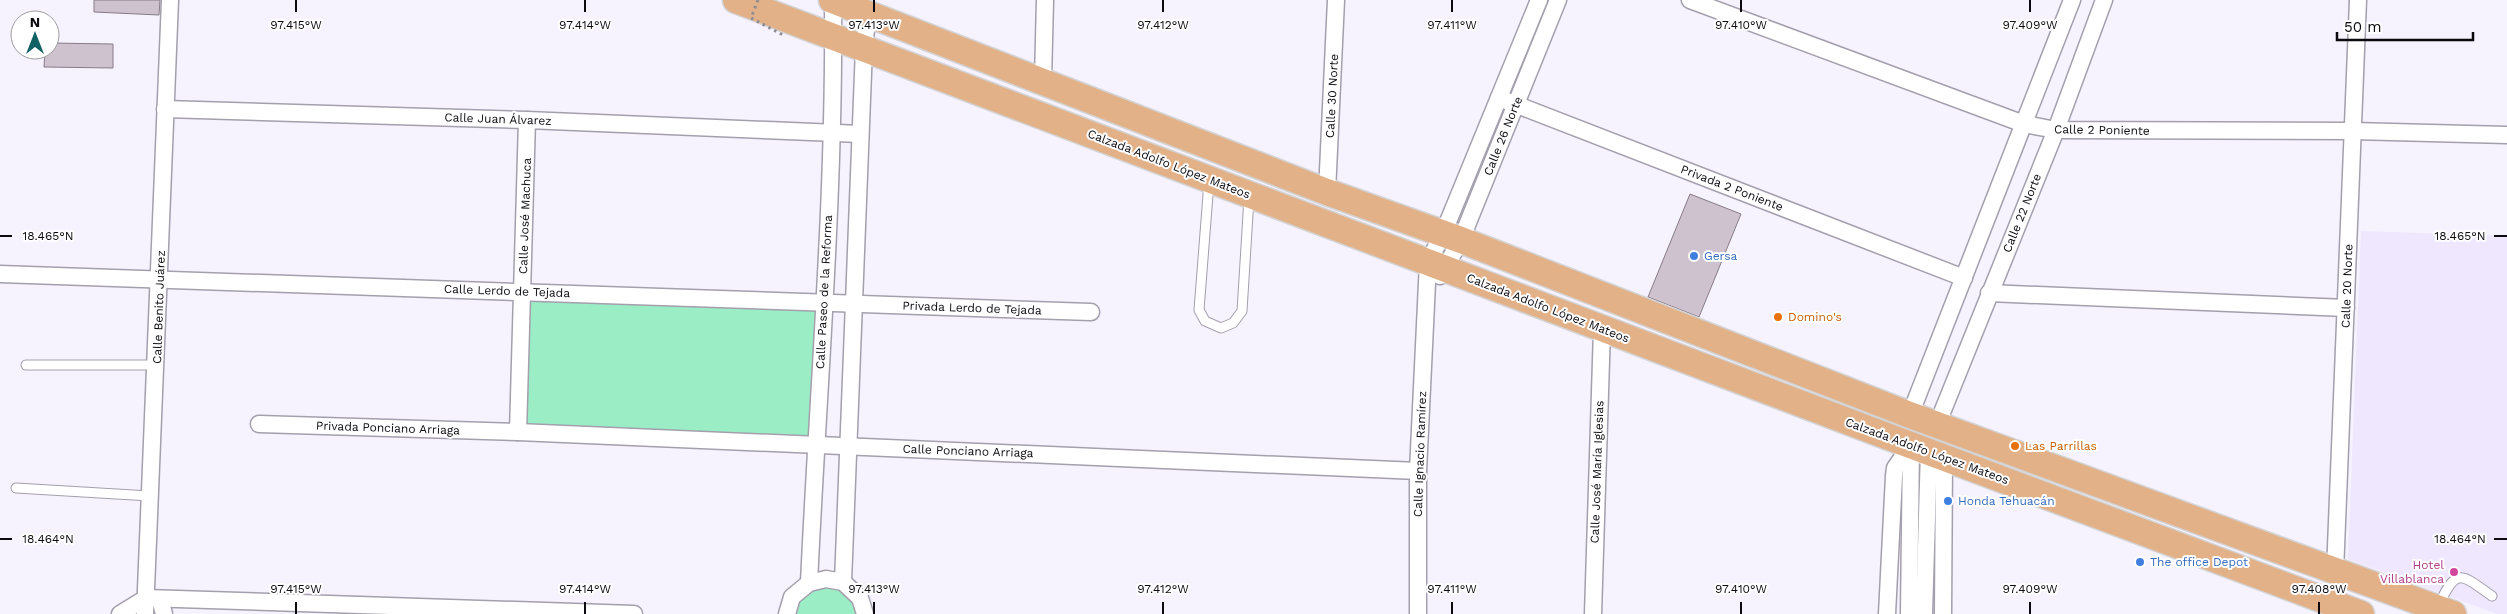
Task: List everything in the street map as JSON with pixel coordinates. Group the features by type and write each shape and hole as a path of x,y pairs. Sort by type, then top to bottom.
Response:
{"main road":[{"name":"Calzada Adolfo López Mateos","path":"736,0 1602,329 2361,614"},
{"path":"833,0 1043,80 1327,192 1452,237 1910,415 2442,612"}],"street":[{"name":"Calle Benito Juárez","path":"154,606 150,496 170,0"},
{"name":"Calle Paseo de la Reforma","path":"809,583 824,304 834,37 833,0"},
{"path":"1043,80 1045,0"},
{"name":"Calle 30 Norte","path":"1327,192 1336,0"},
{"name":"Calle 26 Norte","path":"1452,237 1499,98 1539,0"},
{"name":"Calle 26 Norte","path":"1437,266 1516,104 1558,0"},
{"name":"Calle 2 Poniente","path":"1690,0 2024,124 2056,130 2353,131 2507,135"},
{"path":"1910,415 2072,0"},
{"name":"Calle 22 Norte","path":"1937,425 2056,130 2104,0"},
{"name":"Calle 20 Norte","path":"2335,572 2358,0"},
{"path":"843,582 860,134 864,48 868,13"},
{"name":"Privada 2 Poniente","path":"1499,98 1964,278"},
{"name":"Calle Juan Álvarez","path":"165,109 527,120 860,134"},
{"name":"Calle José Machuca","path":"518,432 527,120"},
{"name":"Calle Ignacio Ramírez","path":"1418,614 1418,471 1426,294 1437,266"},
{"name":"Calle Lerdo de Tejada","path":"0,274 523,291 853,305"},
{"path":"1989,293 2346,308"},
{"name":"Privada Lerdo de Tejada","path":"853,305 1091,312"},
{"name":"Calle José María Iglesias","path":"1593,614 1602,329"},
{"name":"Privada Ponciano Arriaga","path":"259,424 518,432"},
{"name":"Calle Ponciano Arriaga","path":"518,432 1418,471"},
{"path":"1887,614 1895,468 1928,451"},
{"path":"1908,614 1928,451"},
{"path":"1924,614 1928,451"},
{"path":"1928,451 1944,614"},
{"path":"787,614 792,597 809,583 826,579 843,582 860,598 865,614"},
{"path":"120,614 154,606 634,614"}],"lane":[{"path":"1209,179 1199,310 1205,321 1221,328 1234,323 1242,311 1249,194"},
{"path":"26,365 156,365"},
{"path":"16,488 150,496"},
{"path":"2442,612 2449,582 2456,578 2466,577 2492,596"}],"path":[{"path":"758,0 751,18 785,36"}],"shaded area":[{"path":"2361,231 2507,236 2507,614 2497,614 2348,559"}],"green space":[{"path":"523,291 824,304 815,444 518,432"},
{"path":"840,585 862,614 789,614 803,589"}],"building":[{"path":"94,0 160,0 159,15 94,12"},
{"path":"60,43 113,44 113,68 44,67 44,60 60,60"},
{"name":"Gersa","path":"1690,194 1741,214 1699,317 1648,297"}],"place":[{"name":"Gersa","path":"1694,256"},
{"name":"Domino's","path":"1778,317"},
{"name":"Las Parrillas","path":"2015,446"},
{"name":"Honda Tehuacán","path":"1948,501"},
{"name":"The office Depot","path":"2140,562"},
{"name":"Hotel Villablanca","path":"2454,572"}]}
